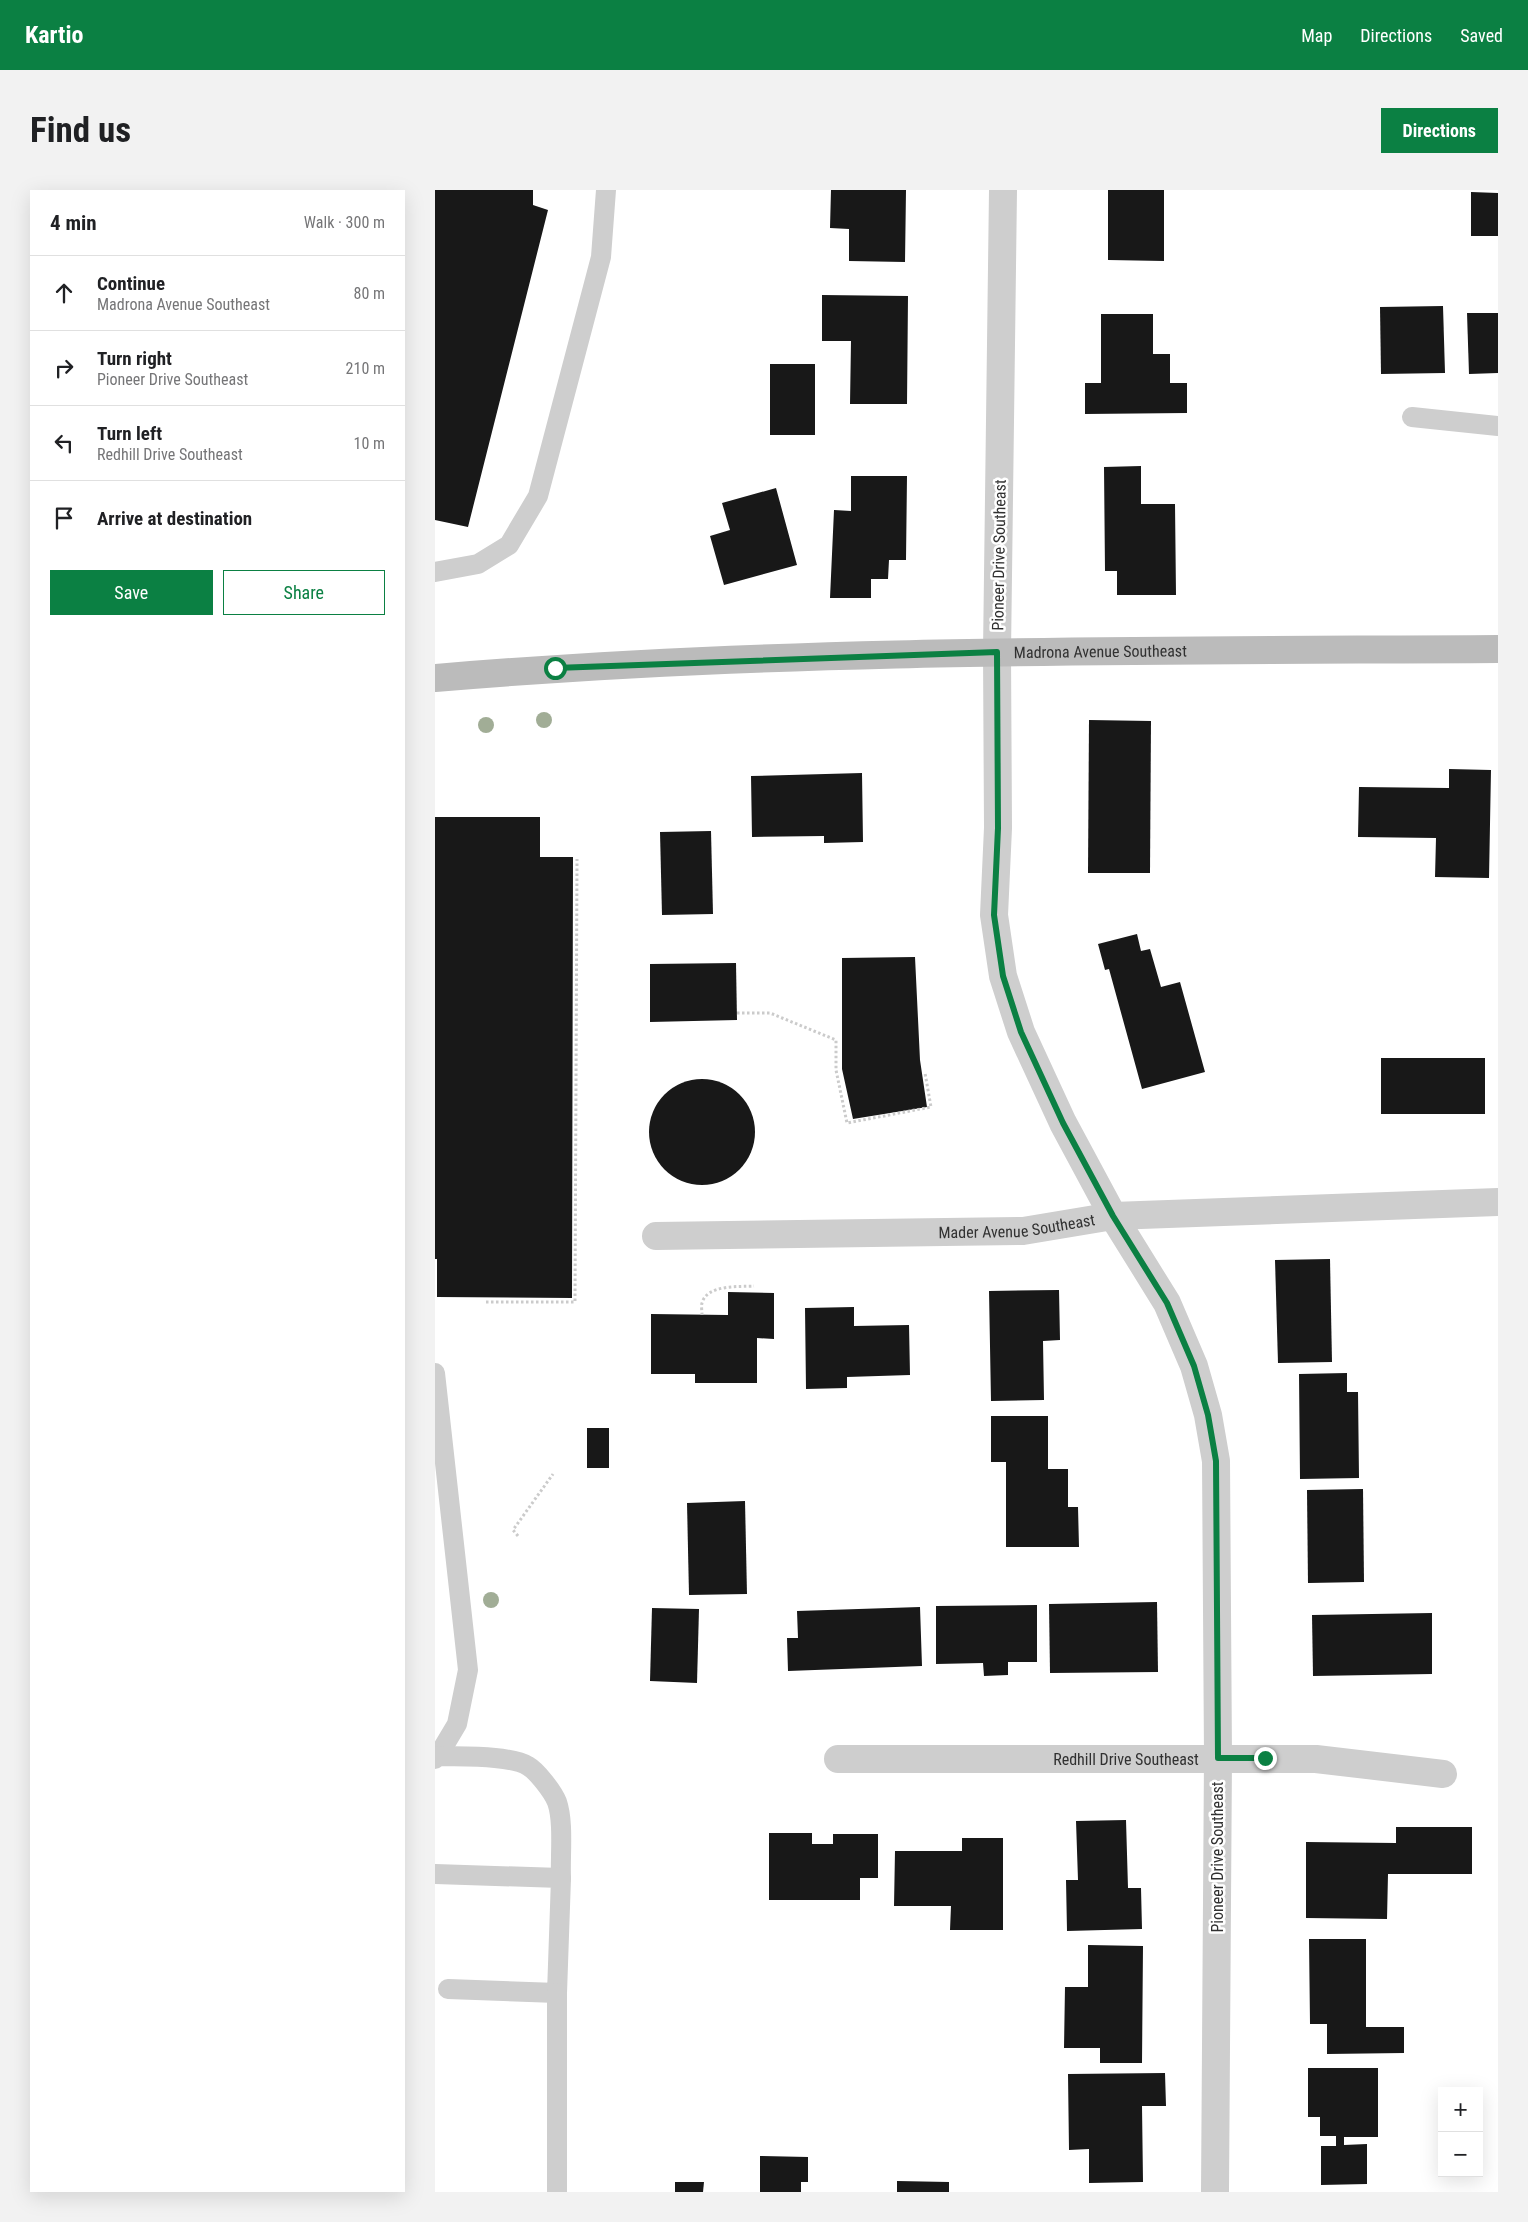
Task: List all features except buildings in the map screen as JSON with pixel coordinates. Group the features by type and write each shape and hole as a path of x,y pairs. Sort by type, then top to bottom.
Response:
{"main road":[{"name":"Madrona Avenue Southeast","path":"435,678 555,668 997,652 1498,648"}],"street":[{"name":"Pioneer Drive Southeast","path":"1003,190 997,652 998,828 994,915 1003,976 1021,1032 1063,1123 1113,1216 1167,1303 1194,1366 1208,1415 1216,1461 1218,1758 1215,2192"},
{"name":"Mader Avenue Southeast","path":"656,1236 1023,1231 1113,1216 1498,1202"},
{"name":"Redhill Drive Southeast","path":"838,1759 1316,1759 1443,1774"}],"lane":[{"path":"435,572 478,564 509,545 538,496 601,257 606,190"},
{"path":"1412,417 1498,426"},
{"path":"435,1374 468,1670 457,1724 436,1757"},
{"path":"436,1757 495,1758 528,1766 545,1783 557,1802 560,1823 561,1878 557,1992 557,2192"},
{"path":"435,1874 561,1878"},
{"path":"448,1989 557,1992"}],"path":[{"path":"486,1302 575,1302 577,859"},
{"path":"737,1013 771,1013 836,1040 836,1070 847,1123 931,1107 925,1073"},
{"path":"701,1315 702,1301 712,1292 754,1286"},
{"path":"518,1536 513,1530 553,1474"}],"route":[{"path":"555,668 997,652 998,828 994,915 1003,976 1021,1032 1063,1123 1113,1216 1167,1303 1194,1366 1208,1415 1216,1461 1218,1758 1265,1758"}]}
